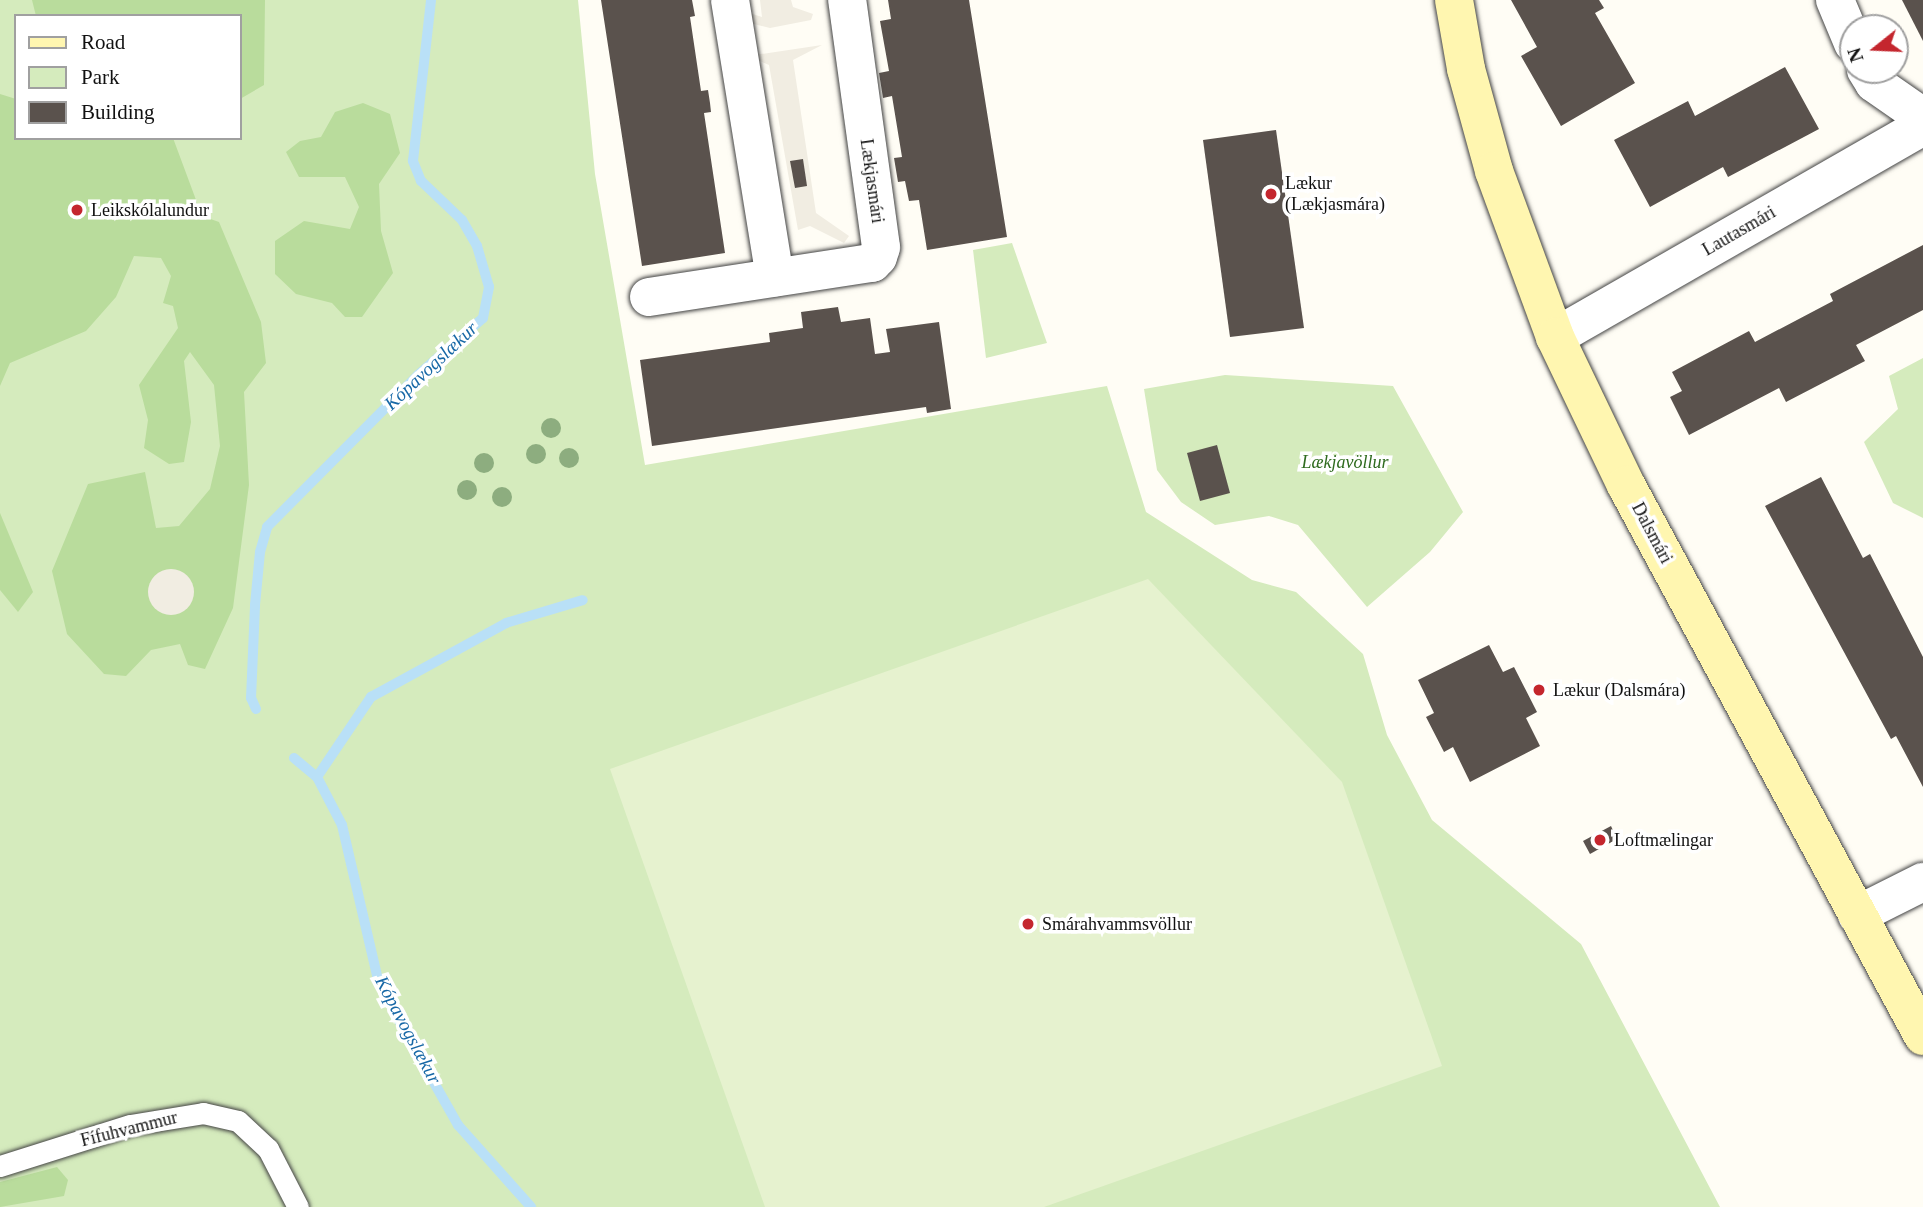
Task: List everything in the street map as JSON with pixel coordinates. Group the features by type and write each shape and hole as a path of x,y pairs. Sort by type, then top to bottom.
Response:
{"street":[{"path":"730,0 775,278"},
{"name":"Lækjasmári","path":"649,297 872,263 881,247 848,0"},
{"name":"Dalsmári","path":"1454,0 1466,69 1494,171 1555,337 1626,485 1923,1036"},
{"path":"1875,84 1923,117"},
{"name":"Lautasmári","path":"1555,337 1923,126"},
{"path":"1857,915 1923,882"}],"lane":[{"name":"Fífuhvammur","path":"0,1166 130,1125 203,1113 238,1121 268,1149 298,1207"}],"green space":[{"path":"0,0 578,0 595,174 645,465 1107,386 1146,512 1252,580 1296,592 1363,654 1387,735 1432,820 1581,944 1720,1207 0,1207"},
{"path":"32,0 265,0 264,85 242,98 242,14 36,14"},
{"path":"0,94 14,98 14,140 174,140 202,216 219,222 261,322 266,363 244,392 249,485 233,608 205,669 188,665 180,644 151,650 126,676 104,674 67,634 52,571 88,484 145,472 156,528 179,526 210,489 220,446 214,385 190,352 184,361 191,422 184,462 169,464 144,448 148,420 139,385 178,328 173,306 163,303 171,276 161,258 134,256 116,297 86,331 10,363 0,386"},
{"path":"363,103 390,114 400,153 379,184 381,231 393,273 362,317 345,317 332,303 296,294 275,274 275,241 304,221 350,229 359,207 345,177 299,177 286,152 300,141 321,137 335,112"},
{"path":"1012,243 1047,343 986,358 973,250"},
{"path":"1923,358 1923,518 1893,503 1864,442 1898,409 1889,376"},
{"name":"Lækjavöllur","path":"1225,375 1393,386 1463,512 1430,552 1367,607 1298,525 1269,516 1215,525 1181,502 1157,470 1144,389"},
{"path":"0,513 33,592 18,612 0,590"},
{"name":"Smárahvammsvöllur","path":"1148,579 1342,782 1442,1066 1044,1207 765,1207 610,769"},
{"path":"57,1167 68,1180 64,1196 0,1207 0,1182"}],"shaded area":[{"path":"760,0 791,0 793,7 813,14 811,20 770,28 745,22 737,9 762,17"},
{"path":"822,45 793,60 816,213 849,236 844,243 810,226 798,230 769,65 748,56"},
{"path":"171,569 187,576 194,592 187,608 171,615 155,608 148,592 155,576"}],"building":[{"path":"601,0 692,0 695,16 690,17 701,91 708,90 710,103 711,112 704,113 725,253 642,266"},
{"path":"888,0 969,0 1007,237 927,250 919,200 909,201 905,181 898,182 894,158 902,157 892,96 883,98 879,73 889,71 880,21 891,19"},
{"path":"1511,0 1599,0 1604,8 1595,13 1635,83 1561,126 1521,56 1537,47"},
{"path":"1902,0 1923,0 1923,41"},
{"path":"1785,67 1819,129 1728,177 1723,167 1650,207 1614,140 1688,101 1695,116"},
{"path":"1276,130 1304,328 1230,337 1203,140"},
{"path":"803,159 807,186 795,188 790,161"},
{"path":"1923,245 1923,310 1856,345 1865,361 1786,402 1779,388 1689,435 1670,397 1682,391 1672,372 1749,331 1755,342 1833,301 1830,294"},
{"path":"838,307 841,322 870,318 875,354 890,352 886,329 939,322 951,409 927,413 926,407 652,446 640,360 770,342 769,333 803,328 801,312"},
{"path":"1217,445 1230,493 1200,501 1187,453"},
{"path":"1821,477 1863,558 1870,554 1923,657 1923,787 1896,736 1891,739 1765,506"},
{"path":"1489,645 1503,672 1514,667 1537,712 1526,718 1540,746 1470,782 1453,747 1444,752 1426,717 1434,713 1418,680"},
{"name":"Loftmælingar","path":"1611,826 1617,839 1590,854 1583,841"}],"waterway":[{"name":"Kópavogslækur","path":"256,709 251,698 255,605 260,552 267,527 418,375 483,318 489,287 477,246 462,220 421,181 413,161 431,0"},
{"path":"317,777 371,697 506,623 583,600"},
{"name":"Kópavogslækur","path":"294,758 317,777 342,825 378,980 402,1026 458,1125 531,1207"}],"place":[{"name":"Lækur (Lækjasmára)","path":"1271,194"},
{"name":"Leikskólalundur","path":"77,210"},
{"name":"Lækur (Dalsmára)","path":"1539,690"},
{"name":"Loftmælingar","path":"1600,840"},
{"name":"Smárahvammsvöllur","path":"1028,924"}]}
